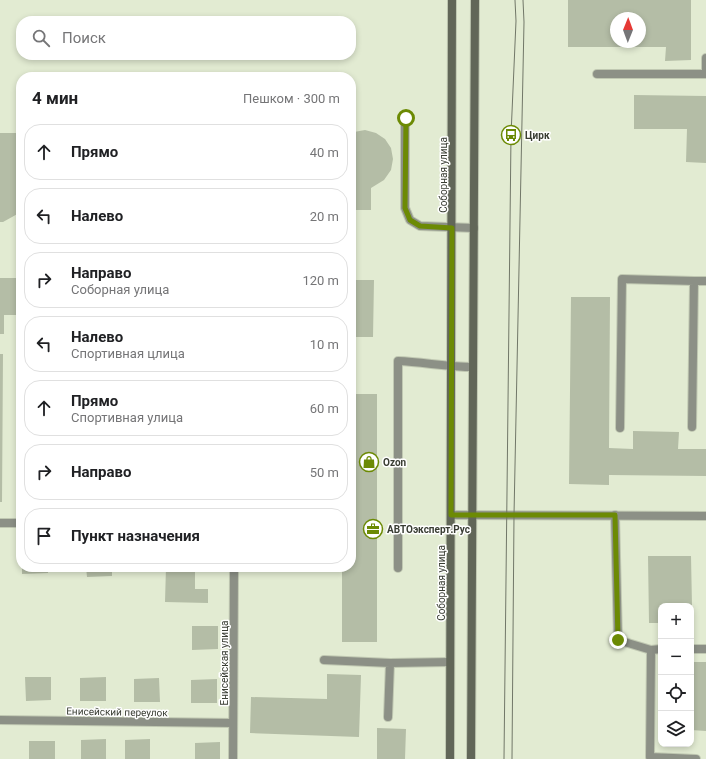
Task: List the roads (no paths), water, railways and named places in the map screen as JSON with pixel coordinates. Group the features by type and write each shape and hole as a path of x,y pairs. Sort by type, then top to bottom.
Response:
{"main road":[{"name":"Соборная улица","path":"450,759 452,0"},
{"path":"471,759 475,0"}],"street":[{"path":"597,74 706,74 706,58"},
{"path":"406,118 405,208 410,220 420,226 474,228"},
{"path":"620,428 622,279 706,281"},
{"path":"692,427 694,281"},
{"path":"398,568 398,360 451,367 473,367"},
{"path":"451,515 706,516"},
{"path":"615,515 618,640 651,650 658,650"},
{"path":"0,523 16,523"},
{"name":"Енисейская улица","path":"233,759 234,572"},
{"path":"694,649 706,649"},
{"path":"651,650 650,758 696,759"},
{"path":"324,660 390,663 450,662"},
{"path":"388,717 390,663"},
{"name":"Енисейский переулок","path":"0,720 233,723"}],"tram line":[{"path":"504,759 511,135 516,21 515,0"},
{"path":"512,759 514,515 524,22 523,0"}],"place":[{"name":"Цирк","path":"511,135"},
{"name":"Ozon","path":"369,462"},
{"name":"АВТОэксперт.Рус","path":"373,529"}]}
